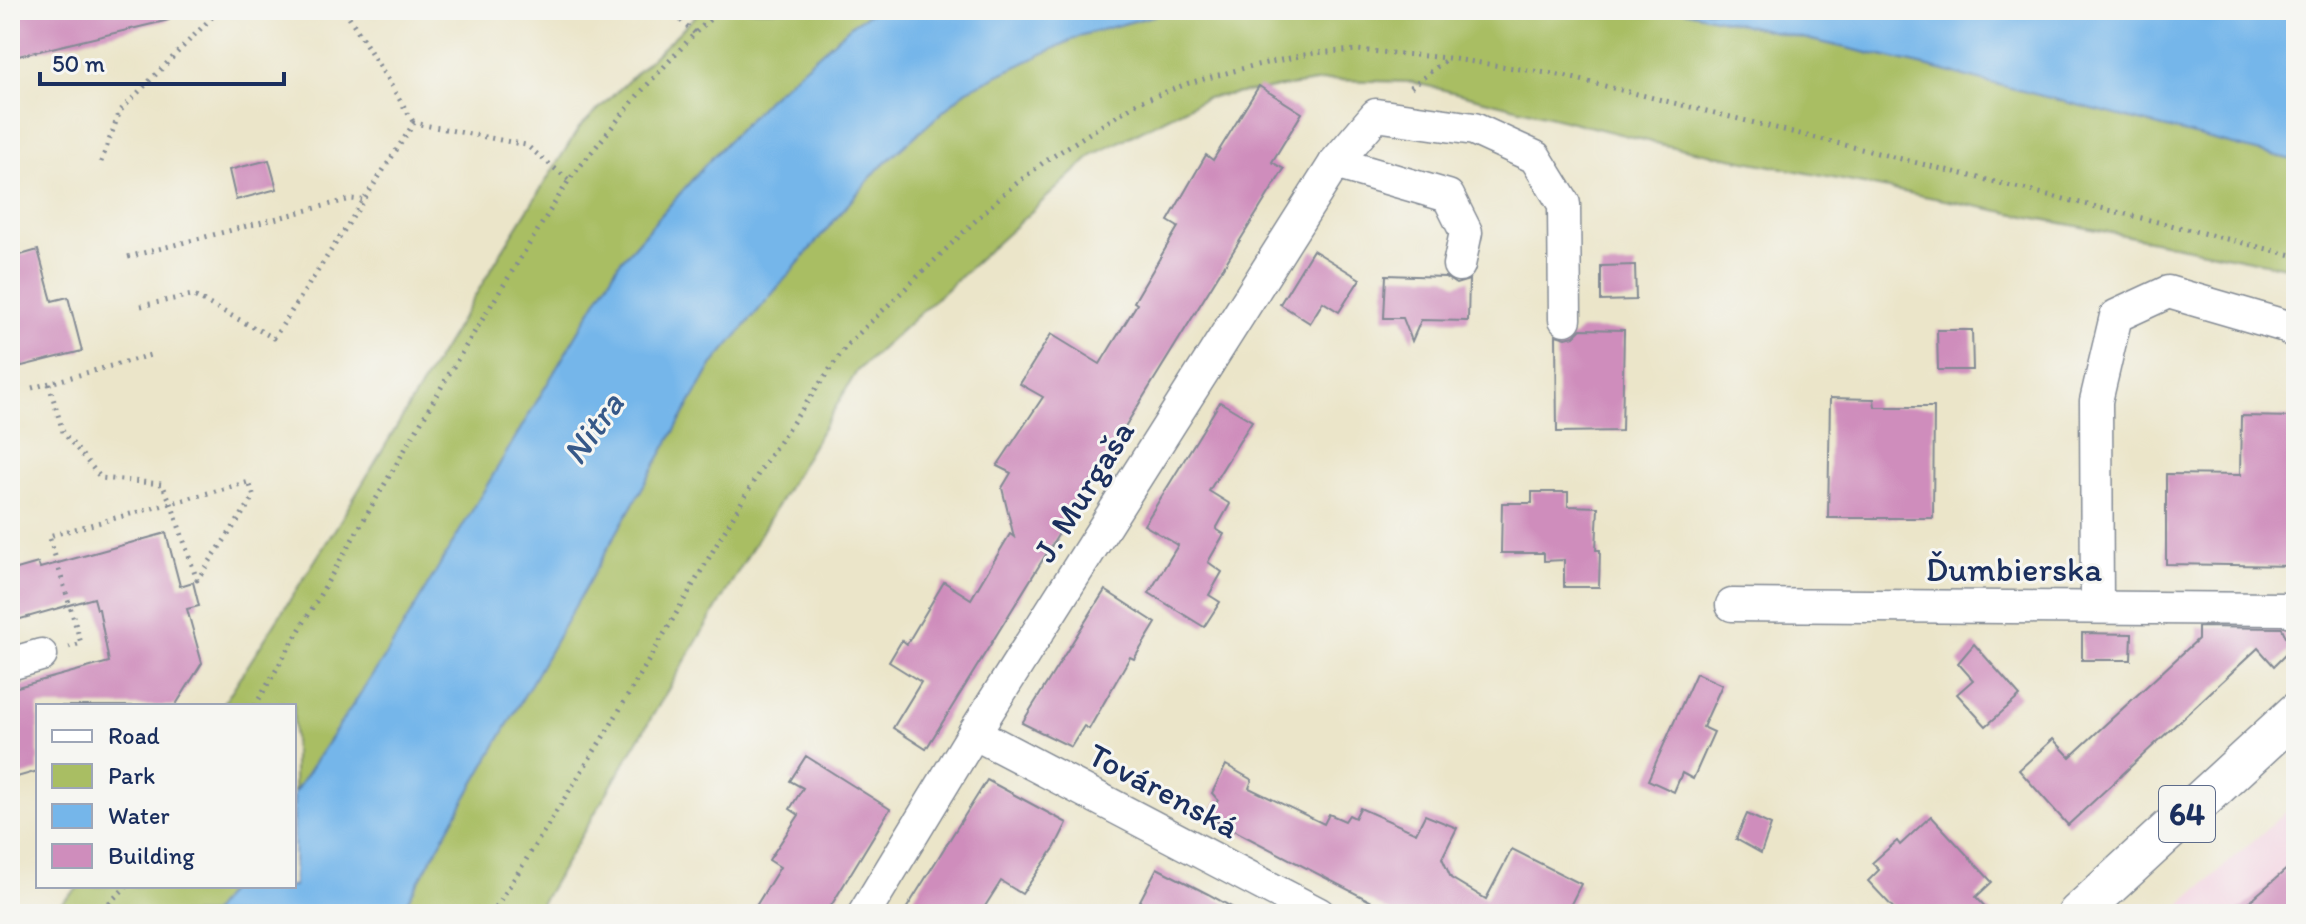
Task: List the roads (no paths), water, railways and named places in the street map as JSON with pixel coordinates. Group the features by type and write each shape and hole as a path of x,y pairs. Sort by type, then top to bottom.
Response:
{"main road":[{"name":"64","path":"2078,914 2296,713"}],"street":[{"name":"J. Murgaša","path":"864,914 974,733 1335,163 1376,115 1474,129 1535,157 1564,204 1565,319"},
{"path":"1335,163 1448,196 1466,232 1459,265"},
{"path":"2097,607 2096,401 2116,316 2168,292 2285,326 2296,333"},
{"name":"Ďumbierska","path":"1732,605 2285,609 2296,612"},
{"path":"10,664 41,655"},
{"name":"Továrenská","path":"974,733 1319,914"}],"water":[{"name":"Nitra","path":"876,10 1175,10 1082,35 967,90 877,170 712,365 400,914 211,914 230,888 296,888 296,790 388,652 619,263 768,99 853,24"},
{"path":"1680,10 2296,10 2296,161 1925,66"}]}
